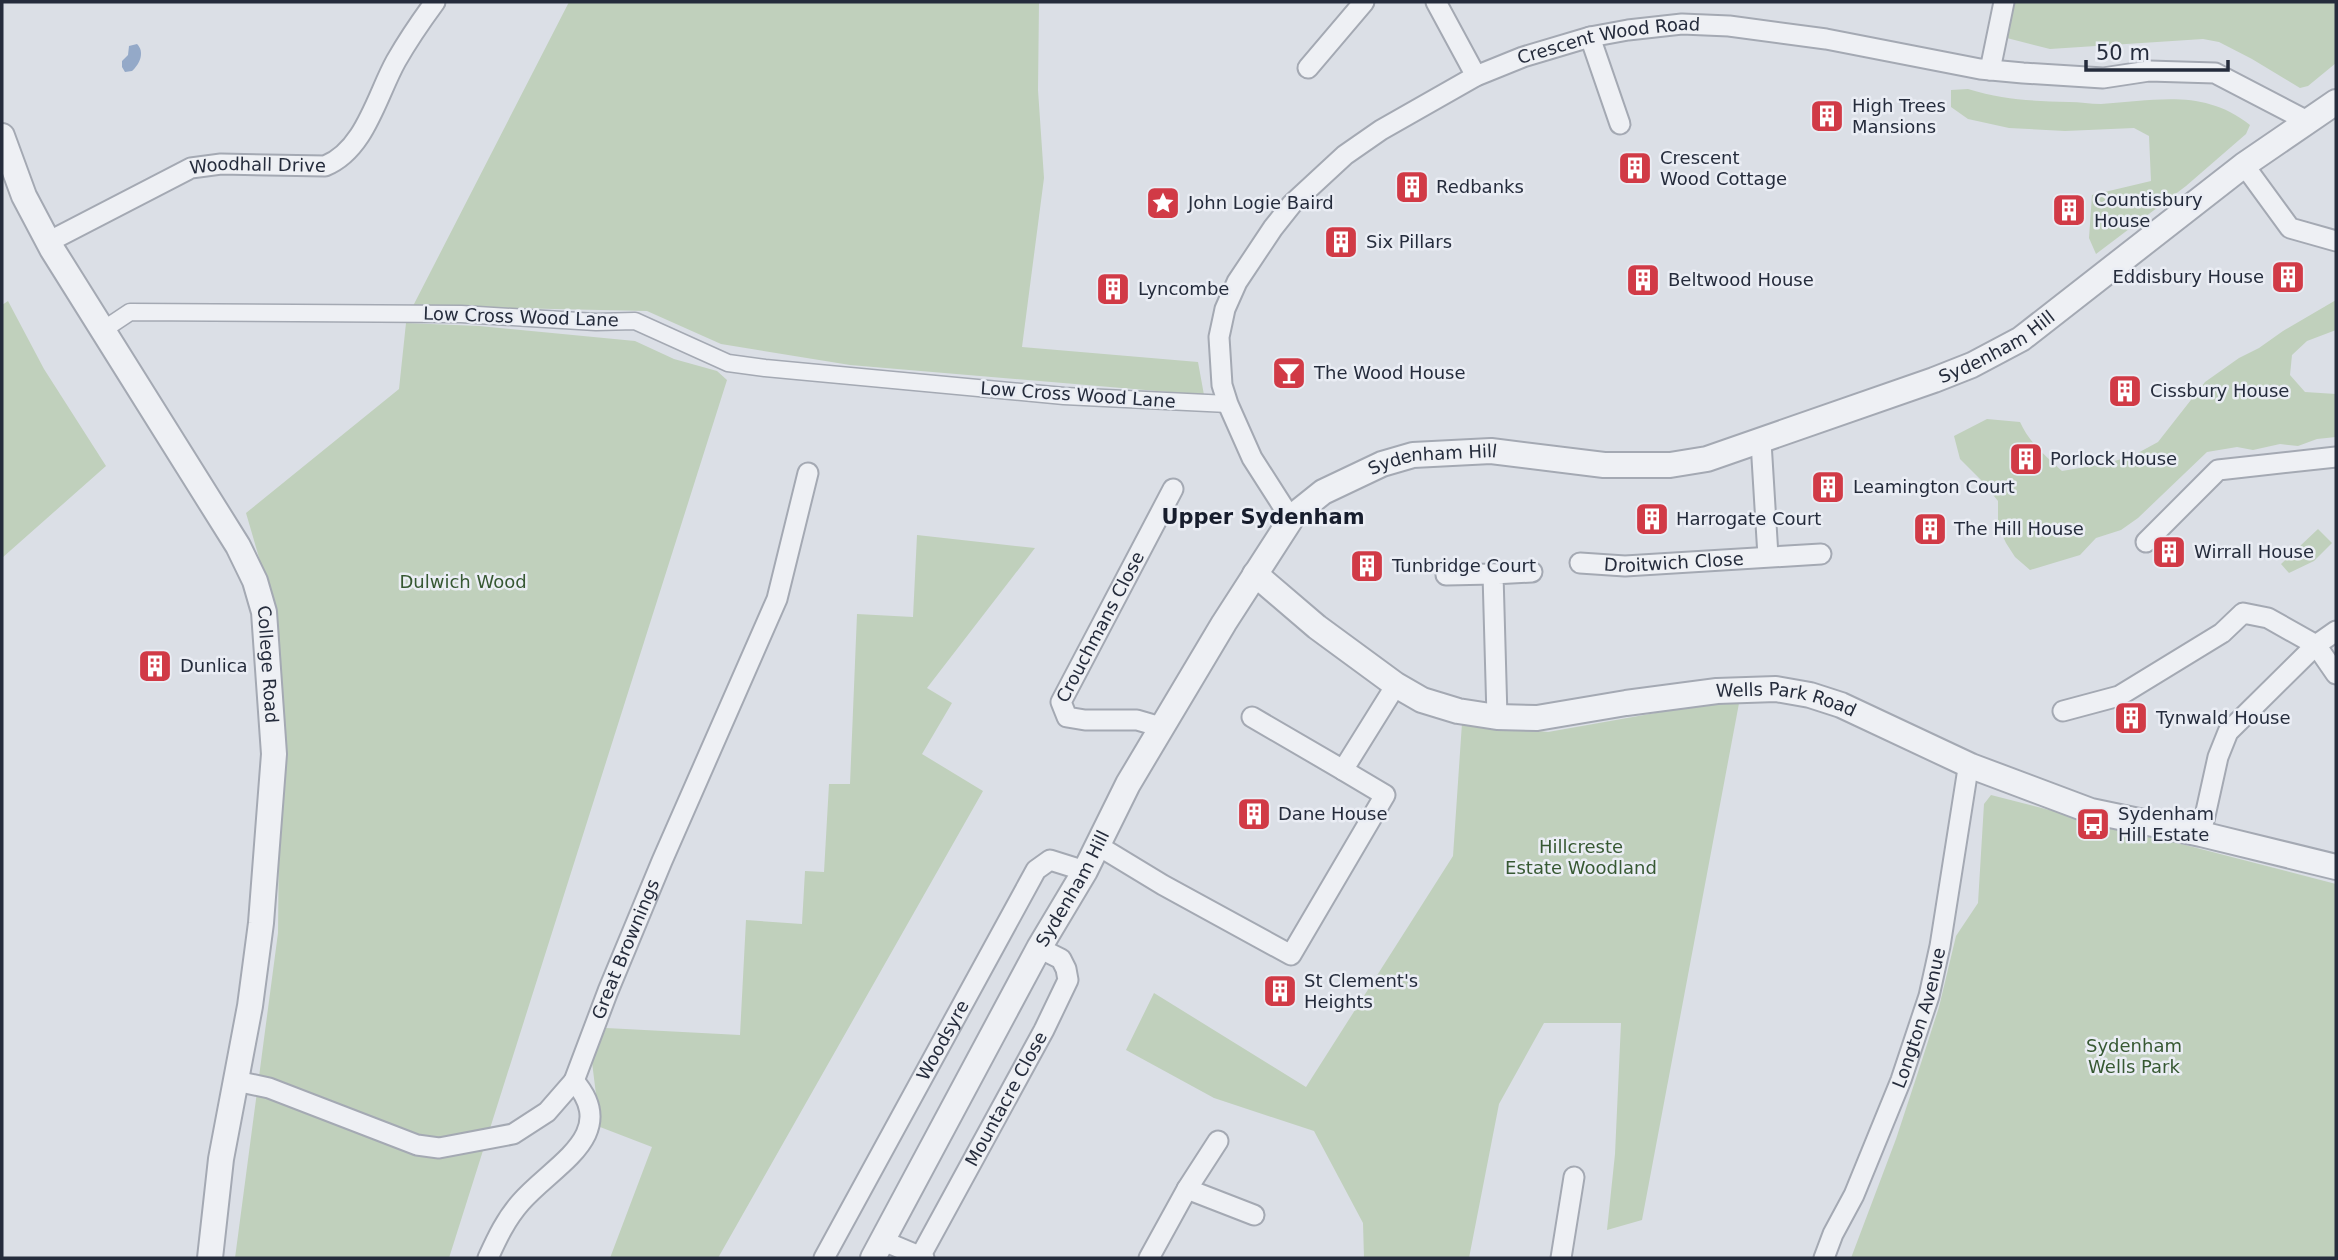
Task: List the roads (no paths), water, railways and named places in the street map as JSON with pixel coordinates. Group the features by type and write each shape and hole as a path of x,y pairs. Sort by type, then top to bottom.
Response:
{"street":[{"name":"Woodhall Drive","path":"48,242 191,168 221,163 325,166 337,161 359,136 395,62 435,2"},
{"path":"1308,68 1364,2"},
{"path":"1436,2 1476,76"},
{"path":"1990,70 2004,2"},
{"name":"Crescent Wood Road","path":"1293,516 1284,508 1257,466 1222,385 1219,337 1225,309 1237,282 1292,204 1345,155 1381,130 1476,76 1523,57 1590,37 1682,24 1730,26 1813,37 1990,70 2103,78 2149,71 2214,73 2307,121"},
{"path":"1590,37 1620,124"},
{"name":"Sydenham Hill","path":"877,1249 1161,727 1293,516 1323,492 1382,464 1413,455 1491,451 1604,465 1670,465 1707,459 1934,380 1972,365 2021,339 2244,165 2336,102"},
{"name":"College Road","path":"2,136 24,196 48,242 239,546 255,581 264,612 274,754 261,923 250,1006 220,1159 210,1258"},
{"path":"2244,165 2290,228 2336,241"},
{"name":"Low Cross Wood Lane","path":"103,330 130,312 461,314 596,322 635,321 728,363 1064,396 1228,404"},
{"name":"Droitwich Close","path":"1761,442 1768,556"},
{"path":"2146,542 2218,470 2336,457"},
{"name":"Great Brownings","path":"236,1082 269,1088 417,1145 439,1148 513,1134 547,1112 574,1081 662,862 777,598 808,473"},
{"name":"Crouchmans Close","path":"1161,727 1137,720 1085,720 1066,717 1061,702 1173,489"},
{"name":"Droitwich Close","path":"1580,563 1625,566 1821,554"},
{"path":"1446,575 1532,572"},
{"name":"Wells Park Road","path":"1255,574 1317,627 1396,685 1422,700 1458,711 1497,717 1537,718 1717,691 1776,689 1810,695 1841,705 1970,766 2091,811 2336,867"},
{"path":"1493,574 1497,717"},
{"path":"2063,711 2119,696 2222,633 2243,613 2268,618 2316,645 2336,674"},
{"path":"2201,834 2218,757 2228,732 2316,645 2336,631"},
{"path":"1343,770 1396,685"},
{"path":"1097,845 1163,885 1292,955 1384,795 1252,717"},
{"name":"Longton Avenue","path":"1824,1258 1833,1234 1854,1195 1901,1080 1929,996 1970,766"},
{"name":"Woodsyre","path":"824,1258 1036,870 1050,860 1085,871"},
{"name":"Mountacre Close","path":"877,1249 922,1257 1044,1031 1068,980 1061,959 1039,948"},
{"path":"488,1258 501,1228 521,1202 577,1149 587,1132 592,1112 586,1096 574,1081"},
{"path":"1149,1258 1186,1189 1218,1141"},
{"path":"1561,1258 1574,1177"},
{"path":"1186,1189 1254,1215"}],"water":[{"path":"137,44 141,51 139,61 132,71 125,72 122,61 128,55 129,46"}],"place":[{"name":"High Trees Mansions","path":"1827,116"},
{"name":"Crescent Wood Cottage","path":"1635,168"},
{"name":"Redbanks","path":"1412,187"},
{"name":"John Logie Baird","path":"1163,203"},
{"name":"Countisbury House","path":"2069,210"},
{"name":"Six Pillars","path":"1341,242"},
{"name":"Eddisbury House","path":"2288,277"},
{"name":"Beltwood House","path":"1643,280"},
{"name":"Lyncombe","path":"1113,289"},
{"name":"The Wood House","path":"1289,373"},
{"name":"Cissbury House","path":"2125,391"},
{"name":"Porlock House","path":"2026,459"},
{"name":"Leamington Court","path":"1828,487"},
{"name":"Harrogate Court","path":"1652,519"},
{"name":"The Hill House","path":"1930,529"},
{"name":"Wirrall House","path":"2169,552"},
{"name":"Tunbridge Court","path":"1367,566"},
{"name":"Dunlica","path":"155,666"},
{"name":"Tynwald House","path":"2131,718"},
{"name":"Dane House","path":"1254,814"},
{"name":"Sydenham Hill Estate","path":"2093,824"},
{"name":"St Clement's Heights","path":"1280,991"}],"district":[{"name":"Upper Sydenham","path":"1263,517"}],"park label":[{"name":"Dulwich Wood","path":"463,582"},
{"name":"Hillcreste Estate Woodland","path":"1581,857"},
{"name":"Sydenham Wells Park","path":"2134,1056"}]}
